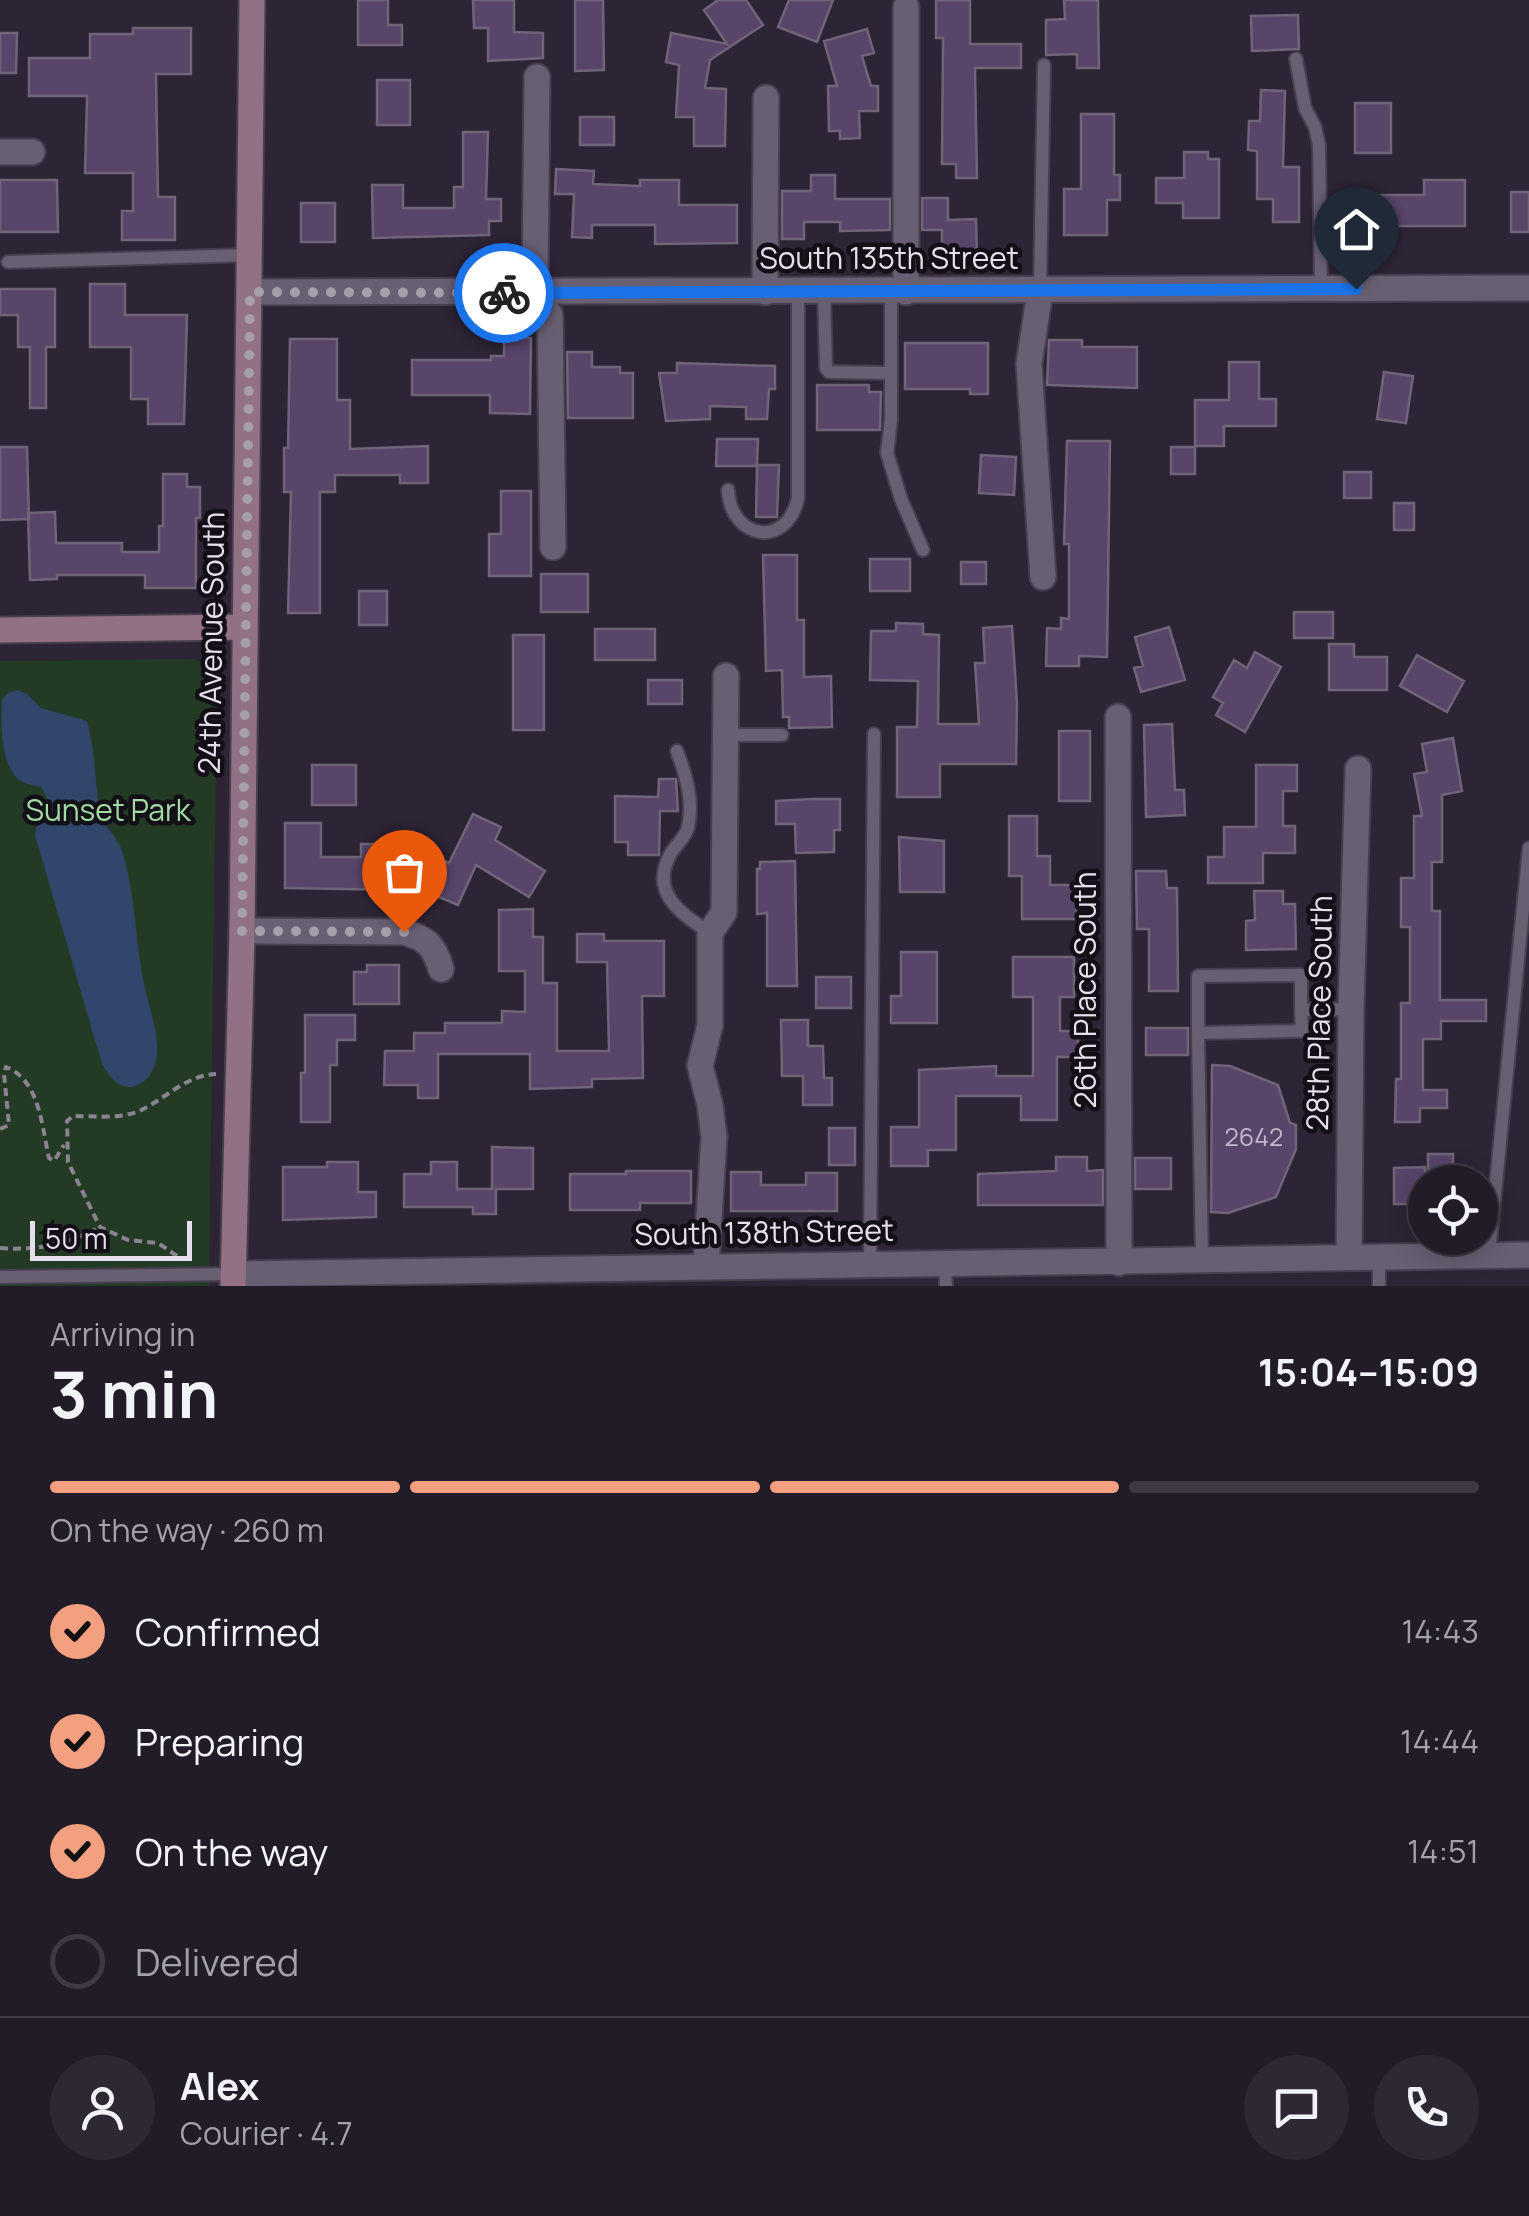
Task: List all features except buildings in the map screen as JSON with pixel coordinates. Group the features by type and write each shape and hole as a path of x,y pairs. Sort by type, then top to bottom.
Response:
{"street":[{"name":"24th Avenue South","path":"234,1280 242,931 252,0"},
{"path":"899,292 906,7"},
{"path":"537,77 535,294 550,315 554,546"},
{"path":"764,292 766,98"},
{"path":"0,152 32,152"},
{"name":"South 135th Street","path":"250,292 1529,288"},
{"path":"1040,290 1030,364 1043,578"},
{"path":"0,630 244,627"},
{"path":"706,1266 714,1138 700,1066 710,1025 710,932 724,912 726,676"},
{"name":"26th Place South","path":"1118,717 1118,1263"},
{"name":"28th Place South","path":"1349,1257 1358,770"},
{"path":"242,931 404,932 424,938 434,946 441,968"},
{"name":"South 138th Street","path":"1498,1254 1529,1256"},
{"name":"South 138th Street","path":"234,1280 870,1264 946,1275 1118,1263 1434,1255"}],"lane":[{"path":"1296,59 1319,145 1321,289"},
{"path":"1040,290 1044,65"},
{"path":"8,262 250,256"},
{"path":"811,292 829,372 891,373"},
{"path":"728,490 729,507 739,524 760,532 784,526 795,514 811,292"},
{"path":"899,292 887,453 924,550"},
{"path":"726,735 782,734"},
{"path":"870,1264 874,734"},
{"path":"676,751 689,784 688,830 669,856 664,878 673,908 710,932"},
{"path":"1498,1165 1529,848"},
{"path":"1198,1032 1302,1031 1301,975 1198,976 1198,1032 1202,1261"},
{"path":"1301,1010 1351,1009"},
{"path":"1378,1286 1379,1256"},
{"name":"South 138th Street","path":"0,1277 234,1280"}],"path":[{"path":"0,1129 9,1125 6,1067 17,1071 34,1100 43,1121 49,1158 54,1161 63,1151 67,1121 73,1116 125,1116 201,1074 238,1074"},
{"path":"65,1142 68,1162 100,1227 128,1240 158,1243 176,1256"},
{"path":"0,1248 38,1248 68,1242 100,1227"}],"green space":[{"name":"Sunset Park","path":"194,659 208,664 217,681 209,1286 0,1286 0,661"}],"water":[{"path":"18,690 41,708 87,721 100,811 120,845 126,866 156,1036 155,1065 136,1086 117,1083 102,1064 35,835 49,801 41,787 18,779 8,763 2,700"}],"way so far":[{"path":"404,932 242,931 250,292 504,293"}],"route":[{"path":"504,293 1356,289"}]}
